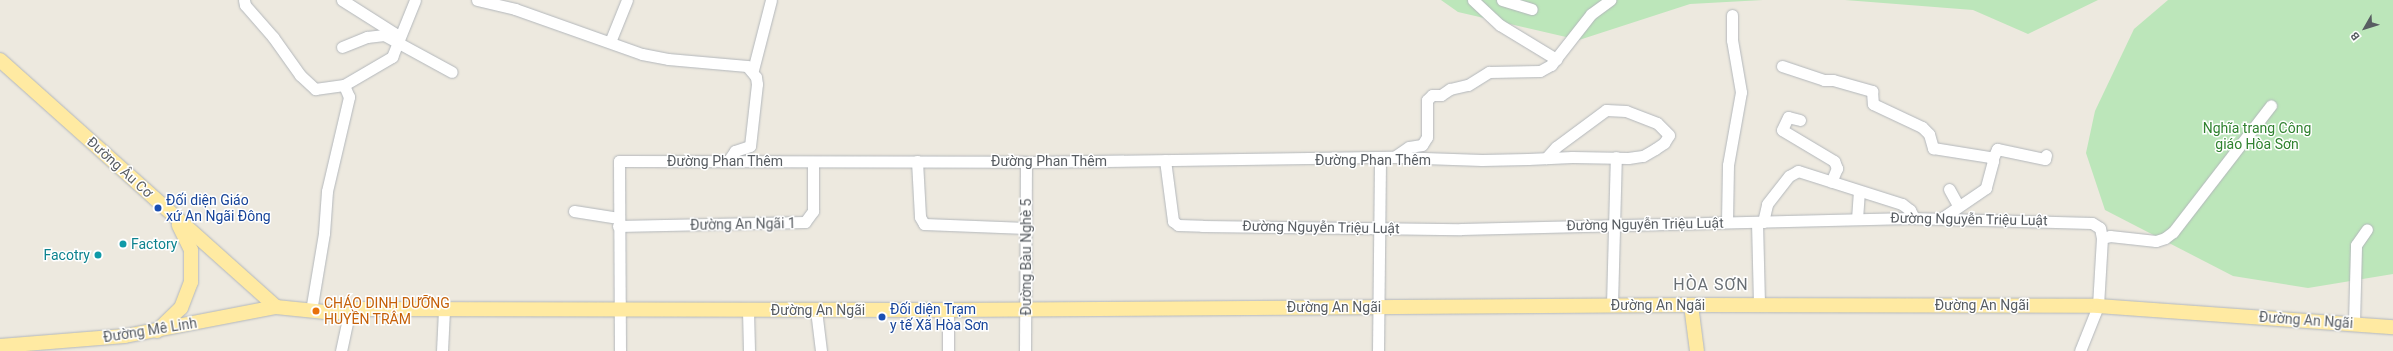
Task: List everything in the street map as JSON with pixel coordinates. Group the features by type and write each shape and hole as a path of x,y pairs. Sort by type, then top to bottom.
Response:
{"main road":[{"name":"Đường Âu Cơ","path":"0,60 276,307"},
{"path":"157,331 181,308 191,282 191,250 186,235 173,215"},
{"name":"Đường An Ngãi","path":"276,307 335,313 350,308 444,310 948,310 1759,304 2098,306 2354,323 2393,327"},
{"path":"1691,305 1697,351"},
{"name":"Đường Mê Linh","path":"0,346 92,340 157,331 276,307"}],"street":[{"path":"244,0 245,5 273,37 305,82 315,89 344,85 392,57 401,40 414,0"},
{"path":"342,0 452,72"},
{"path":"477,0 517,4 642,54 668,59 737,63 753,70"},
{"path":"610,42 626,0"},
{"path":"751,161 750,146 756,84 753,70 771,0"},
{"path":"1473,0 1500,25 1556,59"},
{"path":"1502,0 1532,9"},
{"path":"1394,157 1408,147 1422,144 1427,137 1427,100 1432,95 1441,95 1450,90 1468,85 1489,72 1540,71 1551,65 1591,14 1610,0"},
{"path":"1727,222 1728,165 1741,92 1740,72 1732,40 1732,15"},
{"path":"342,47 367,37 384,35 401,40"},
{"path":"1782,66 1824,80 1869,89 1872,91 1873,104 1876,107 1926,130 1933,148 1993,158 1997,149 2045,159 2046,155"},
{"path":"311,310 324,233 327,191 349,97 344,85"},
{"path":"2080,351 2098,306 2102,238 2110,236 2156,240 2165,238 2173,232 2206,185 2271,104"},
{"name":"Đường Phan Thêm","path":"620,351 618,222 619,161 1026,162 1380,159 1394,157 1446,160 1628,158 1643,156 1664,143 1668,135 1658,123 1616,109 1606,110 1556,146 1546,158"},
{"path":"1800,120 1788,117 1782,130 1834,161 1837,168 1831,182"},
{"path":"728,161 735,151 750,146"},
{"path":"1612,305 1616,157"},
{"path":"1942,218 1958,205 1981,194 1986,188 1993,161 1990,157"},
{"path":"1378,351 1377,307 1380,159"},
{"name":"Đường Nguyễn Triệu Luật","path":"1166,160 1173,221 1178,225 1461,229 1613,224 1942,218 2084,221 2100,228 2102,238"},
{"path":"917,161 920,217 924,224 1026,228"},
{"name":"Đường An Ngãi 1","path":"618,222 805,222 813,211 813,162"},
{"name":"Đường Bàu Nghè 5","path":"1026,162 1026,351"},
{"path":"1759,304 1760,222 1765,208 1793,173 1801,171 1906,206 1914,218"},
{"path":"1949,189 1958,205"},
{"path":"1857,219 1859,191"},
{"path":"574,211 618,222"},
{"path":"2354,323 2356,245 2367,229"},
{"path":"341,351 350,308"},
{"path":"442,351 444,310"},
{"path":"748,310 749,351"},
{"path":"816,310 820,351"},
{"path":"948,310 948,351"}],"green space":[{"path":"1441,0 1763,0 1690,4 1579,40 1458,12"},
{"path":"1845,0 2098,0 2028,34 1973,10"},
{"name":"Nghĩa trang Công giáo Hòa Sơn","path":"2168,0 2393,0 2393,274 2308,288 2233,276 2105,210 2086,153 2095,111 2134,29"}],"place":[{"name":"Đối diện Giáo xứ An Ngãi Đông","path":"158,208"},
{"name":"Factory","path":"123,244"},
{"name":"Facotry","path":"98,255"},
{"name":"CHÁO DINH DƯỠNG HUYỀN TRÂM","path":"316,311"},
{"name":"Đối diện Trạm y tế Xã Hòa Sơn","path":"882,317"}],"district":[{"name":"HÒA SƠN","path":"1711,285"}]}
